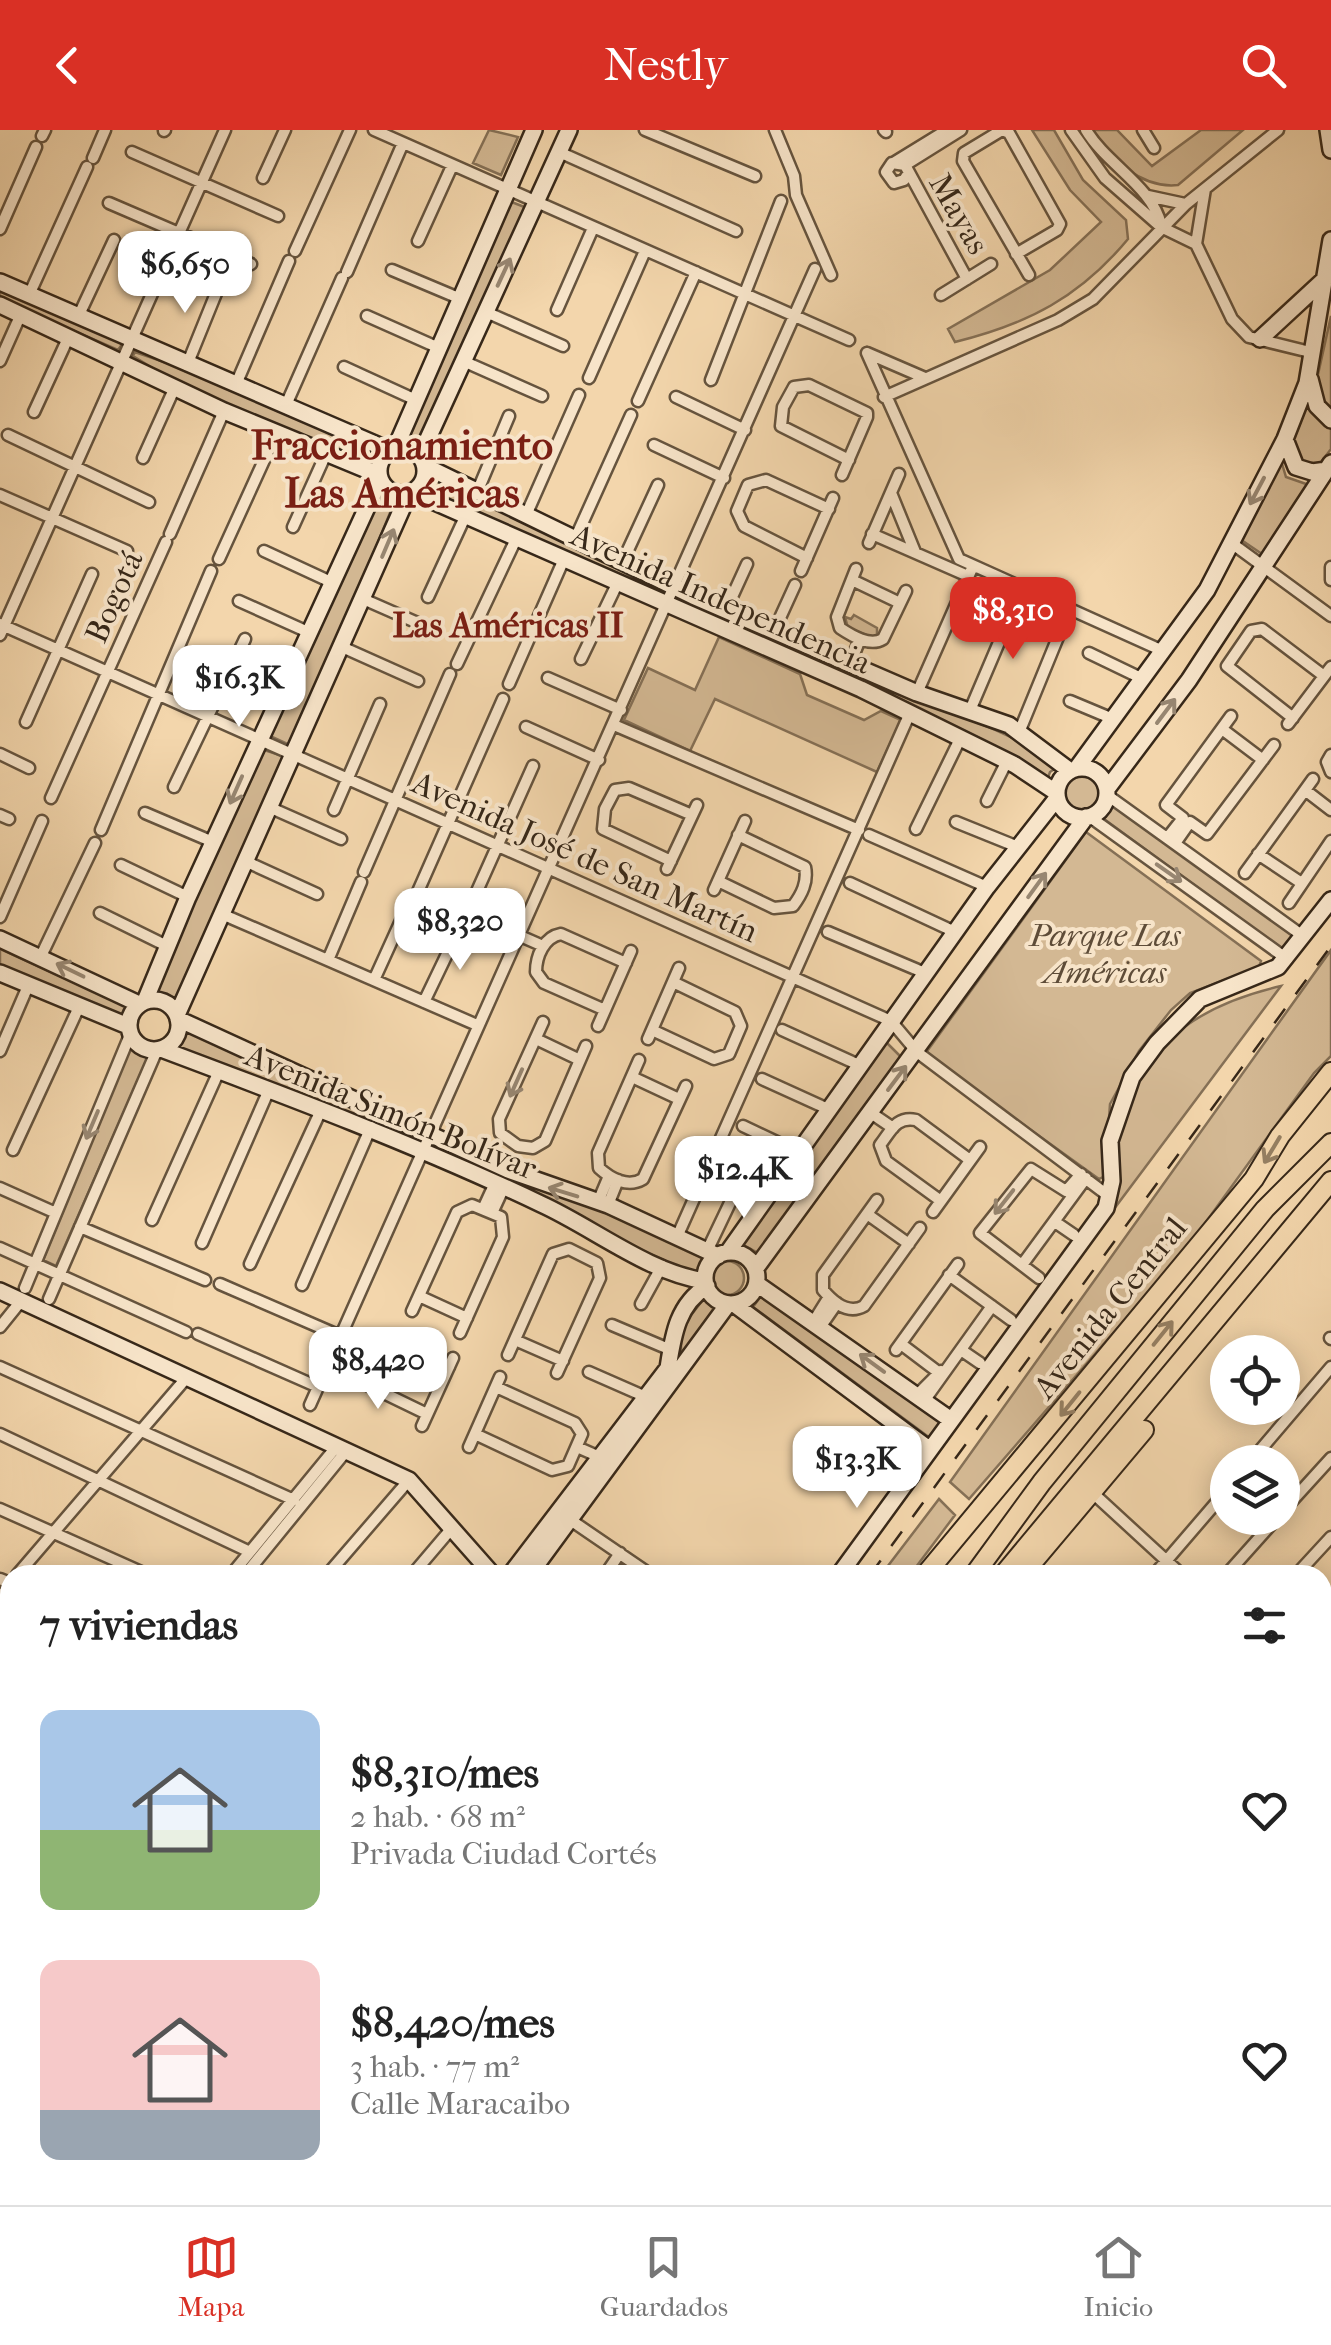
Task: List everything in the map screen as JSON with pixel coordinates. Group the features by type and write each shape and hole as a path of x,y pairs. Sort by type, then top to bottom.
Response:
{"highway":[{"name":"Avenida Central","path":"933,1565 1254,1179 1280,1136 1331,1072"},
{"name":"Avenida Central","path":"981,1565 1042,1482 1264,1209 1331,1143"},
{"path":"1011,1565 1331,1181"},
{"path":"1030,1565 1331,1198"}],"main road":[{"path":"129,1030 380,477 381,461 393,450 534,130"},
{"path":"0,973 129,1030 144,1048 159,1050 174,1041 178,1017 410,493 423,481 422,461 463,361 569,130"},
{"path":"1328,130 1331,150"},
{"path":"518,1565 668,1368 680,1317 706,1284 708,1267 798,1152 987,887 1207,590 1285,440 1309,375 1327,304 1331,240"},
{"path":"1260,339 1328,276"},
{"path":"0,282 132,342 237,382 393,450 404,448 422,461"},
{"path":"0,305 124,360 224,411 380,477 388,490 410,493"},
{"path":"1309,375 1318,406 1331,420"},
{"path":"1285,440 1296,467 1312,472 1329,466"},
{"name":"Avenida Independencia","path":"422,461 676,588 917,693 972,708 1020,730 1073,769"},
{"path":"537,1565 732,1304 751,1295 756,1276 868,1116 1088,817 1102,808 1107,792 1218,635 1329,466"},
{"name":"Avenida Independencia","path":"410,493 910,713 1007,761 1057,796"},
{"path":"1073,769 1099,774 1107,792"},
{"path":"1057,796 1068,814 1088,817"},
{"path":"846,1565 1095,1226 1110,1198 1115,1117 1132,1076 1200,999 1266,974 1286,959 1331,900"},
{"path":"0,938 142,1003 160,1001 178,1017"},
{"name":"Avenida Simón Bolívar","path":"178,1017 426,1143 591,1234 706,1284"},
{"name":"Avenida Simón Bolívar","path":"159,1050 371,1128 504,1168 603,1204 718,1253"},
{"path":"718,1253 745,1256 756,1276 950,1420"},
{"path":"706,1284 715,1298 732,1304 930,1450"},
{"path":"0,1291 23,1294 409,1480 485,1565"}],"street":[{"path":"29,295 105,130"},
{"path":"1,628 225,130"},
{"path":"263,178 285,130"},
{"path":"237,382 350,130"},
{"path":"374,130 849,340"},
{"path":"645,130 755,176"},
{"path":"775,130 794,176 796,195 831,275"},
{"path":"902,167 947,130"},
{"path":"902,167 961,130"},
{"path":"972,130 980,144"},
{"path":"1016,254 1057,230 1060,224 1009,133 1002,130 964,154 962,161 1016,254 1029,275"},
{"path":"1071,130 1095,168 1161,227 1196,244 1241,332 1314,353"},
{"path":"1086,130 1101,154 1146,195 1161,227"},
{"path":"1144,130 1154,148"},
{"path":"884,396 1078,310 1110,286 1161,227 1207,184 1278,130"},
{"path":"286,405 403,143"},
{"path":"0,229 36,147"},
{"path":"132,152 278,216"},
{"path":"559,152 736,231"},
{"path":"418,241 452,166"},
{"name":"Mayas","path":"902,167 967,279"},
{"path":"1196,244 1201,198 1207,184"},
{"path":"1146,195 1186,204"},
{"path":"710,380 781,201"},
{"path":"109,202 251,264"},
{"path":"1146,211 1147,243"},
{"path":"556,310 593,228"},
{"path":"1147,243 1182,235"},
{"path":"78,317 114,240"},
{"path":"589,378 645,250"},
{"name":"Mayas","path":"941,295 992,264"},
{"path":"310,1405 815,268"},
{"path":"392,270 460,299"},
{"path":"638,401 696,272"},
{"path":"187,365 217,291"},
{"path":"486,312 563,346"},
{"path":"0,361 21,314"},
{"path":"368,316 439,348"},
{"path":"34,412 69,336"},
{"path":"925,378 867,354 959,559 970,570"},
{"path":"463,361 542,396"},
{"path":"344,366 416,400"},
{"path":"842,476 849,460 866,413 809,385 794,387 785,402 781,426 849,460"},
{"path":"144,458 175,387"},
{"path":"762,392 785,402"},
{"path":"527,514 580,395"},
{"path":"676,398 746,430"},
{"name":"Bogotá","path":"52,798 224,411"},
{"path":"576,537 631,415"},
{"path":"478,490 509,416"},
{"path":"219,560 276,434"},
{"path":"8,435 149,502"},
{"path":"654,445 742,499"},
{"path":"293,527 325,456"},
{"path":"899,474 870,539 970,570 1164,651"},
{"path":"801,572 831,503 766,480 748,485 738,519 744,526 807,558"},
{"path":"622,563 658,485"},
{"path":"890,494 916,553"},
{"path":"0,495 127,551"},
{"path":"428,597 465,517"},
{"path":"457,664 516,539"},
{"path":"1230,542 1330,612"},
{"path":"264,552 331,582"},
{"path":"509,684 564,559"},
{"path":"726,610 747,564"},
{"path":"1331,567 1331,580"},
{"path":"917,693 970,570"},
{"path":"101,830 212,571"},
{"path":"26,722 92,574"},
{"path":"900,602 854,574 837,616 840,628 877,642 883,638 906,591"},
{"path":"581,659 618,582"},
{"path":"774,632 795,585"},
{"path":"364,600 436,631"},
{"path":"972,708 1017,600"},
{"path":"239,601 308,632"},
{"path":"1020,730 1066,620"},
{"name":"Avenida José de San Martín","path":"1,628 159,694 891,1021 917,1052 1110,1198"},
{"path":"1262,629 1328,671 1290,721 1230,670 1233,655 1251,631 1262,629"},
{"path":"1218,635 1242,642"},
{"path":"1218,635 1233,655"},
{"path":"846,662 856,637"},
{"path":"174,788 245,638"},
{"path":"342,648 418,681"},
{"path":"1089,653 1143,678"},
{"path":"328,960 450,674"},
{"path":"548,678 621,710"},
{"path":"374,980 503,698"},
{"path":"1070,701 1113,720"},
{"path":"334,810 380,704"},
{"path":"677,1237 829,896 864,832 910,713"},
{"path":"1172,840 1183,818 1166,805 1230,716"},
{"path":"614,724 987,887"},
{"path":"526,727 598,760"},
{"path":"1222,728 1263,760"},
{"path":"916,829 960,739"},
{"path":"1172,840 1190,822 1207,834 1274,745"},
{"path":"0,754 29,768"},
{"path":"1331,755 1327,762 1331,772"},
{"path":"987,802 1007,761"},
{"path":"424,1002 532,766"},
{"path":"1244,873 1313,779"},
{"path":"629,788 694,810 669,865 609,834 602,821 606,805 615,790 629,788"},
{"path":"1305,790 1331,810"},
{"path":"1107,792 1303,936"},
{"path":"582,796 606,805"},
{"path":"271,808 342,839"},
{"path":"146,814 213,842"},
{"path":"1088,817 1286,959"},
{"path":"0,917 42,821"},
{"path":"738,835 805,867 802,892 794,906 774,908 716,886 738,835 745,821"},
{"path":"956,822 1018,848"},
{"path":"1289,903 1331,841"},
{"path":"41,956 95,843"},
{"path":"1258,854 1300,882"},
{"path":"247,862 317,894"},
{"path":"122,864 188,897"},
{"path":"850,883 955,932"},
{"path":"802,892 829,896"},
{"path":"802,892 824,908"},
{"path":"100,913 168,946"},
{"path":"224,915 478,1026"},
{"path":"828,932 926,973"},
{"path":"605,1010 544,983 536,972 541,951 552,936 561,934 626,963"},
{"path":"516,940 541,951"},
{"path":"598,1026 631,951"},
{"path":"673,982 740,1018 729,1054 714,1059 650,1035 679,968"},
{"path":"0,1051 28,986"},
{"path":"12,1150 78,1008"},
{"path":"543,1022 499,1120 500,1132 514,1144 533,1148 545,1141 586,1046"},
{"path":"0,1327 23,1294 129,1030"},
{"path":"782,1030 859,1065"},
{"path":"536,1039 580,1060"},
{"path":"736,1040 760,1050"},
{"path":"49,1299 159,1050"},
{"path":"639,1060 598,1153 599,1168 614,1178 634,1184 643,1179 686,1086"},
{"path":"152,1220 219,1071"},
{"path":"632,1077 680,1099"},
{"path":"762,1079 828,1109"},
{"path":"202,1243 268,1092"},
{"path":"250,1264 322,1108"},
{"path":"868,1116 890,1132"},
{"path":"941,1201 880,1155 898,1120 916,1120 970,1160"},
{"path":"742,1126 798,1152"},
{"path":"302,1285 371,1128"},
{"path":"504,1168 514,1144"},
{"path":"933,1212 980,1147"},
{"path":"1039,1278 976,1240 1031,1169 1066,1191 1084,1176"},
{"path":"1022,1265 1084,1176"},
{"path":"603,1204 614,1178"},
{"path":"724,1178 754,1190"},
{"path":"718,1253 739,1184"},
{"path":"488,1211 499,1185"},
{"path":"0,1188 56,1213"},
{"path":"877,1200 823,1275 823,1290 833,1300 848,1309 864,1306 920,1228"},
{"path":"412,1310 457,1212 472,1205 488,1211 500,1217 503,1237 460,1333"},
{"path":"867,1214 909,1244"},
{"path":"1055,1222 1074,1236"},
{"path":"80,1228 205,1280"},
{"path":"581,1254 591,1234"},
{"path":"0,1248 186,1332"},
{"path":"508,1355 553,1254 581,1254 597,1263 600,1278 558,1373"},
{"path":"942,1372 899,1347 958,1264"},
{"path":"641,1304 662,1265"},
{"path":"949,1276 1011,1320"},
{"path":"220,1284 362,1356"},
{"path":"419,1296 467,1318"},
{"path":"818,1323 833,1300"},
{"path":"920,1398 992,1306"},
{"path":"612,1325 671,1350"},
{"path":"198,1334 318,1387"},
{"path":"422,1426 451,1362 384,1337 369,1340 356,1368 363,1383 427,1414"},
{"path":"515,1340 563,1361"},
{"path":"961,1350 980,1363"},
{"path":"1264,1445 1331,1366"},
{"path":"0,1368 294,1500"},
{"path":"590,1372 646,1398"},
{"path":"25,1565 97,1477 188,1376"},
{"path":"469,1447 498,1382 574,1422 582,1434 562,1470 552,1470 475,1434"},
{"path":"0,1434 250,1552"},
{"path":"239,1565 342,1448"},
{"path":"254,1565 342,1448"},
{"path":"575,1451 600,1461"},
{"path":"1300,1492 1331,1458"},
{"path":"336,1565 409,1480"},
{"path":"1095,1495 1171,1565"},
{"path":"0,1509 126,1565"},
{"path":"1163,1565 1210,1509"},
{"path":"572,1520 637,1565"},
{"path":"421,1565 452,1528"},
{"path":"1235,1565 1262,1535"},
{"path":"1305,1565 1331,1536"},
{"path":"612,1565 620,1553"}],"green space":[{"path":"489,130 518,137 501,175 473,163"},
{"path":"1032,130 1054,130 1083,180 1126,220 1128,239 1091,277 1051,305 1006,326 955,342 948,329 1050,270 1101,222 1070,190"},
{"path":"1093,130 1117,130 1152,166 1201,130 1243,130 1178,185 1165,185 1128,170"},
{"path":"509,201 527,208 419,445 406,440"},
{"path":"0,288 123,343 118,350 0,299"},
{"path":"1331,316 1331,449 1316,469 1303,470 1289,452 1317,379"},
{"path":"135,352 225,383 380,452 371,467 177,383 133,356"},
{"path":"1280,457 1286,477 1309,485 1262,554 1237,537"},
{"path":"432,474 592,557 668,588 664,596 423,493"},
{"path":"375,501 394,503 294,747 270,736"},
{"path":"682,597 885,689 997,731 1059,766 1050,772 1046,783 681,603"},
{"path":"854,615 877,628 877,639 848,628 845,617 851,619"},
{"path":"719,637 800,674 807,695 864,720 881,711 901,720 877,772 715,699 690,751 624,720 648,668 695,690"},
{"path":"261,749 286,757 177,1000 155,990"},
{"path":"1081,774 1095,779 1100,793 1095,807 1081,812 1067,807 1062,793 1067,779"},
{"path":"1115,803 1298,937 1287,953 1104,819"},
{"name":"Parque Las Américas","path":"1086,832 1261,961 1259,967 1190,993 1171,1010 1139,1051 1110,1104 1105,1176 1099,1179 925,1054"},
{"path":"0,949 128,1007 123,1025 0,968"},
{"path":"1331,950 1331,1056 1314,1073 1187,1248 969,1499 950,1482"},
{"path":"1281,986 1111,1213 1120,1127 1134,1088 1148,1064 1164,1044 1205,1014"},
{"path":"183,1026 260,1061 419,1144 173,1048"},
{"path":"885,1041 902,1058 760,1254 740,1243"},
{"path":"130,1048 148,1057 56,1266 43,1260"},
{"path":"435,1144 706,1256 699,1276 590,1227 549,1200 433,1149"},
{"path":"727,1261 739,1266 744,1278 739,1290 727,1295 715,1290 710,1278 715,1266"},
{"path":"764,1292 941,1423 930,1438 753,1307"},
{"path":"706,1296 723,1307 681,1359 681,1328"},
{"path":"939,1499 955,1515 918,1565 889,1565"}],"railway":[{"path":"877,1565 1331,946"}],"district":[{"name":"Fraccionamiento Las Américas","path":"402,469"},
{"name":"Las Américas II","path":"508,625"}]}
